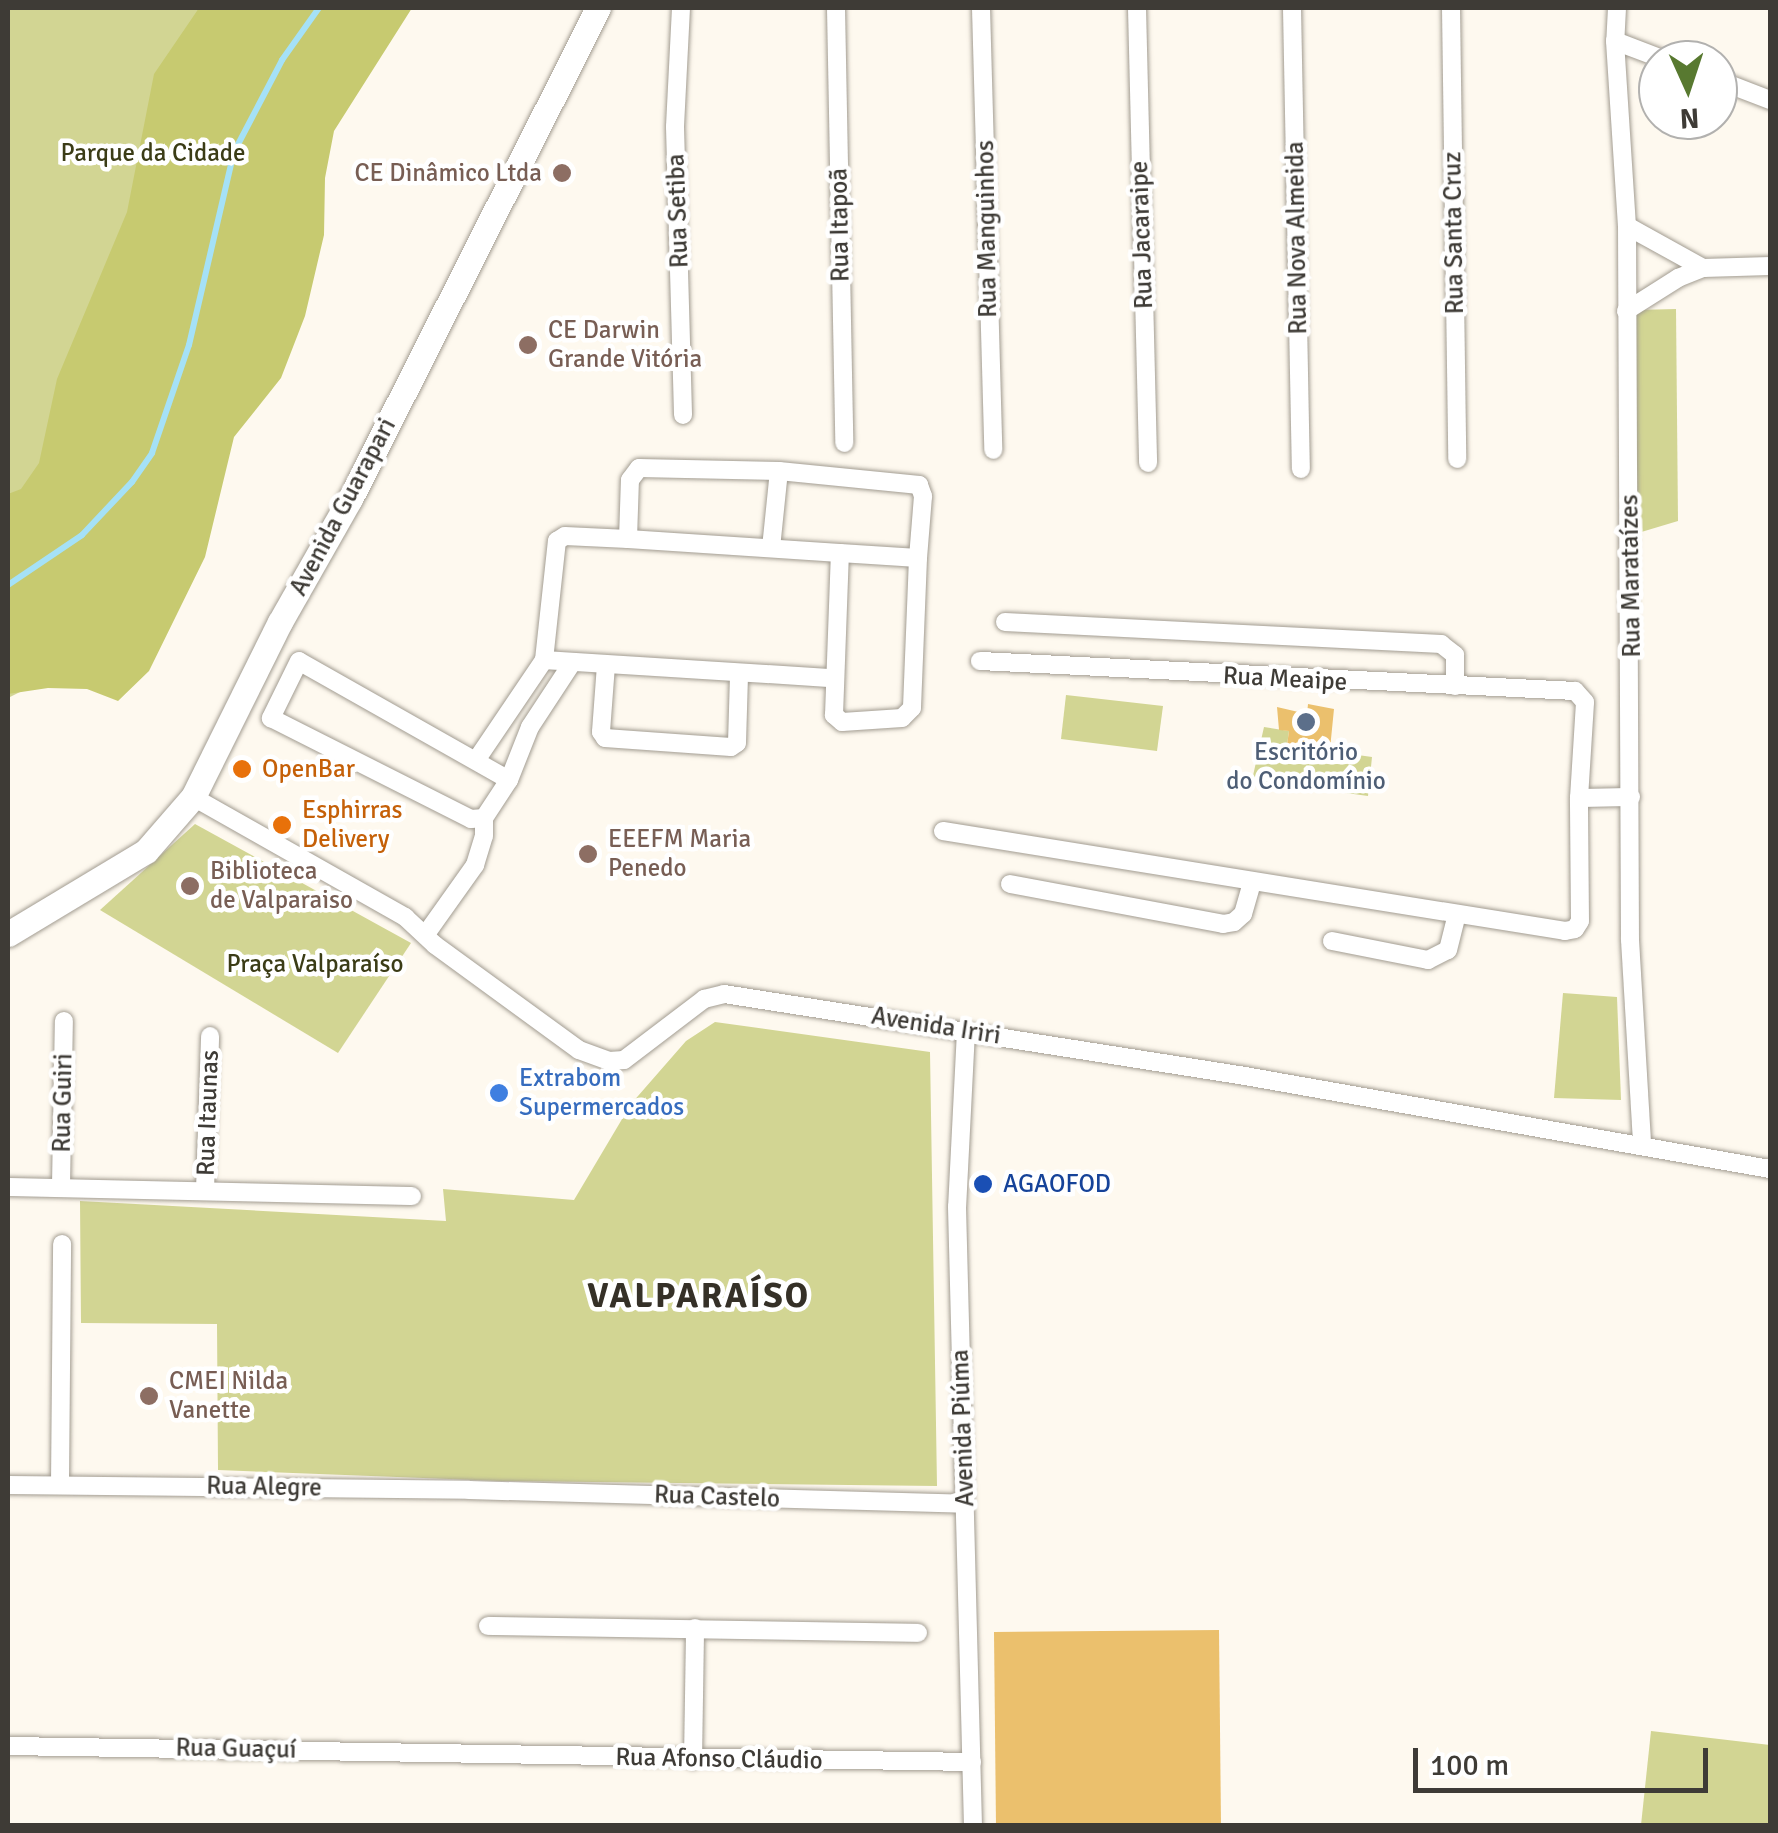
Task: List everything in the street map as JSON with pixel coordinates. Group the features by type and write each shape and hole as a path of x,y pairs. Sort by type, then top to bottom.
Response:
{"street":[{"name":"Avenida Guarapari","path":"8,934 146,850 192,797 239,701 350,500 598,8"},
{"name":"Rua Setiba","path":"681,8 675,127 683,415"},
{"name":"Rua Itapoã","path":"836,8 844,442"},
{"name":"Rua Manguinhos","path":"982,8 993,450"},
{"name":"Rua Jacaraipe","path":"1136,8 1148,464"},
{"name":"Rua Nova Almeida","path":"1292,8 1301,470"},
{"name":"Rua Santa Cruz","path":"1451,8 1457,459"},
{"name":"Rua Marataízes","path":"1617,8 1615,41 1627,226 1630,940 1642,1144"},
{"path":"1615,41 1638,50"},
{"path":"1738,88 1770,100"},
{"path":"1627,226 1703,268"},
{"path":"1626,311 1678,278 1703,268 1770,266"},
{"path":"628,539 630,480 639,468 779,472 919,484 923,496 912,708 908,715 896,720 837,720 832,678 840,552"},
{"path":"771,548 779,472"},
{"path":"478,758 544,660 559,538 918,558"},
{"path":"1005,622 1442,644 1455,655 1455,686"},
{"path":"268,648 478,758 509,780"},
{"path":"544,660 832,678"},
{"name":"Rua Meaipe","path":"980,661 1575,691 1585,702 1579,798"},
{"path":"272,718 298,662"},
{"path":"426,934 475,865 484,836 484,818 509,780 530,727 572,663"},
{"path":"606,665 601,732 605,738 732,747 737,743 739,674"},
{"path":"239,701 471,819 484,818"},
{"name":"Avenida Iriri","path":"192,797 405,917 476,976 579,1050 609,1062 624,1060 704,998 724,994 1642,1144 1770,1169"},
{"path":"943,831 1457,916 1575,929 1580,921 1579,798 1631,798"},
{"path":"1010,884 1223,924 1243,914 1252,883"},
{"path":"1332,941 1428,960 1448,950 1457,916"},
{"name":"Rua Guiri","path":"61,1186 64,1021"},
{"name":"Avenida Piúma","path":"966,1031 957,1208 973,1826"},
{"name":"Rua Itaunas","path":"205,1190 210,1036"},
{"path":"8,1187 412,1196"},
{"path":"60,1484 62,1244"},
{"name":"Rua Alegre","path":"8,1485 469,1490"},
{"name":"Rua Castelo","path":"469,1490 965,1504"},
{"path":"488,1626 918,1633"},
{"path":"693,1760 694,1628"},
{"name":"Rua Guaçuí","path":"8,1746 466,1752"},
{"name":"Rua Afonso Cláudio","path":"466,1752 693,1760 972,1762"}],"green space":[{"name":"Parque da Cidade","path":"8,8 396,8 30,687 8,698"},
{"name":"Parque da Cidade","path":"199,8 412,8 334,131 325,178 324,235 305,316 281,378 234,437 205,557 149,671 118,701 87,689 48,688 8,694 8,494 21,489 39,463 57,379 127,212 154,74"},
{"path":"1676,309 1678,521 1638,533 1635,310"},
{"path":"1066,695 1163,706 1157,751 1061,739"},
{"path":"1264,727 1289,731 1287,745 1372,757 1368,796 1252,780"},
{"name":"Praça Valparaíso","path":"195,824 411,943 338,1053 100,910"},
{"path":"1563,993 1617,997 1621,1100 1554,1098"},
{"path":"715,1022 930,1052 937,1486 501,1481 218,1470 217,1324 81,1323 80,1201 446,1221 443,1189 574,1200 631,1104 686,1041"},
{"path":"1651,1731 1770,1745 1770,1825 1641,1825"}],"building":[{"name":"Escritório do Condomínio","path":"1308,704 1334,709 1330,749 1287,745 1289,731 1279,730 1277,707 1307,714"},
{"path":"1219,1630 1221,1826 996,1826 994,1632"}],"waterway":[{"path":"8,585 82,535 132,482 152,453 189,345 234,152 282,60 319,8"}],"place":[{"name":"CE Dinâmico Ltda","path":"562,173"},
{"name":"CE Darwin Grande Vitória","path":"528,345"},
{"name":"Escritório do Condomínio","path":"1306,722"},
{"name":"OpenBar","path":"242,769"},
{"name":"Esphirras Delivery","path":"282,825"},
{"name":"EEEFM Maria Penedo","path":"588,854"},
{"name":"Biblioteca de Valparaiso","path":"190,886"},
{"name":"Extrabom Supermercados","path":"499,1093"},
{"name":"AGAOFOD","path":"983,1184"},
{"name":"CMEI Nilda Vanette","path":"149,1396"}],"district":[{"name":"VALPARAÍSO","path":"699,1296"}]}
